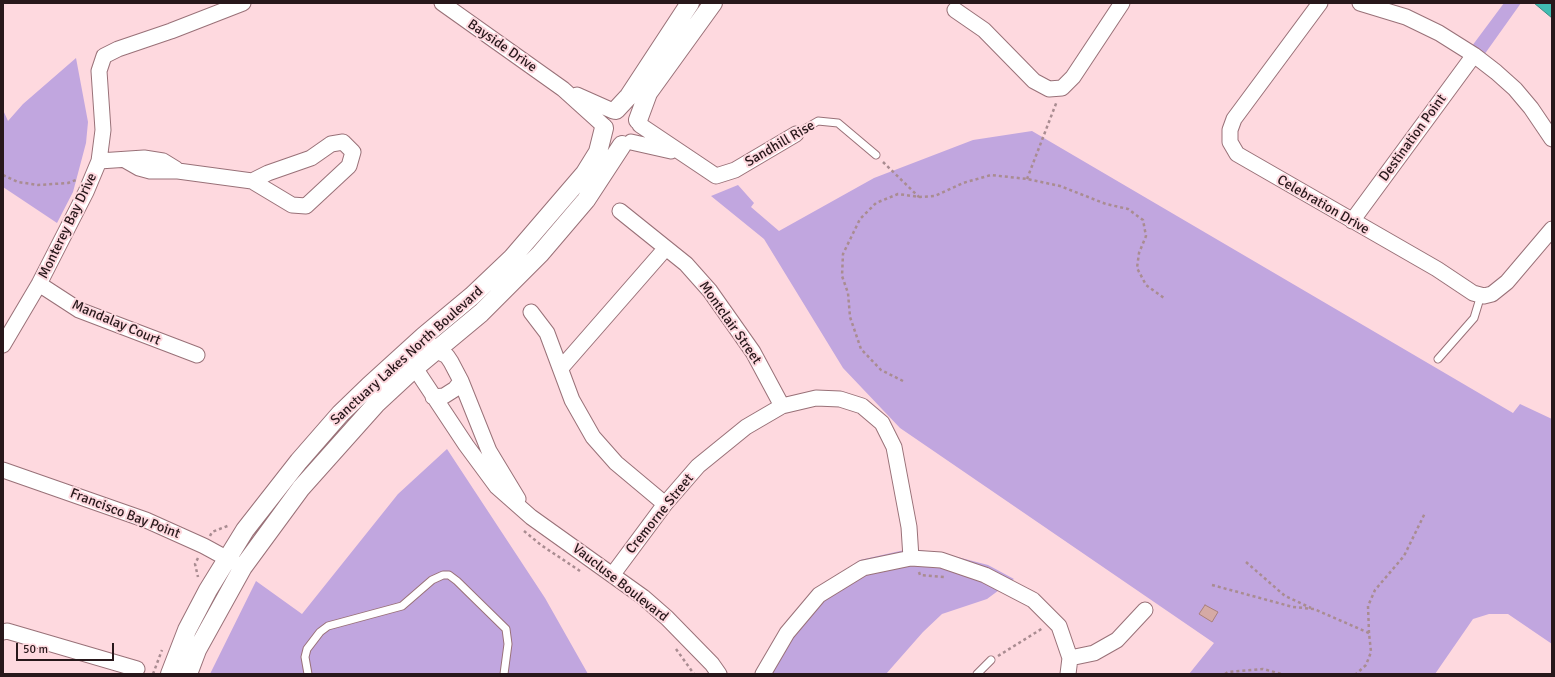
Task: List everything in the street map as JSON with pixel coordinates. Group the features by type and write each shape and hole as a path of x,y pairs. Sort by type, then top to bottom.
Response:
{"street":[{"name":"Monterey Bay Drive","path":"3,345 39,284 86,192 96,168 103,130 99,71 104,56 118,49 171,31 243,3"},
{"name":"Bayside Drive","path":"442,3 563,89 609,119"},
{"path":"690,3 629,96 609,119 605,133 612,142 627,143 638,135 639,122 648,93 713,3"},
{"path":"956,10 984,30 1034,81 1049,89 1062,88 1073,77 1122,3"},
{"name":"Celebration Drive","path":"1320,3 1234,119 1230,130 1230,142 1237,154 1252,164 1437,269 1473,293 1481,295"},
{"path":"1360,3 1406,17 1439,33 1474,55 1515,89 1531,108 1552,138"},
{"name":"Destination Point","path":"1352,221 1474,55"},
{"path":"609,119 621,109 631,112 639,122"},
{"name":"Sanctuary Lakes North Boulevard","path":"188,674 197,650 243,567 280,515 326,458 376,404 410,360 424,336 492,278 548,216 592,163 600,148 609,119"},
{"name":"Sandhill Rise","path":"639,122 680,153 716,176 736,170 796,134"},
{"path":"96,168 125,160 139,168 150,171 178,171 252,181 292,205 306,206 349,166 353,152 343,142 331,144 312,158 268,173 252,181"},
{"name":"Sanctuary Lakes North Boulevard","path":"170,674 187,630 227,558 250,524 319,437 369,386 410,360 435,350 481,314 540,254 586,200 627,143"},
{"name":"Sandhill Rise","path":"627,143 680,153"},
{"name":"Montclair Street","path":"620,211 665,250 686,264 710,291 753,352 782,406"},
{"path":"1481,295 1492,294 1507,282 1552,229"},
{"path":"561,368 665,250"},
{"name":"Mandalay Court","path":"39,284 79,310 197,355"},
{"path":"531,312 547,333 572,400 593,437 616,464 664,504"},
{"name":"Vaucluse Boulevard","path":"424,336 435,350 447,356 461,381 490,450 505,479 530,517"},
{"name":"Vaucluse Boulevard","path":"410,360 433,397 497,487 530,517 613,574 667,618 712,664 719,674"},
{"path":"433,397 444,396 456,389 461,381"},
{"name":"Cremorne Street","path":"613,574 664,504 698,466 746,427 782,406 816,398 840,399 862,406 882,423 894,447 909,527 913,562"},
{"name":"Francisco Bay Point","path":"3,470 146,520 243,567"},
{"path":"763,674 787,634 819,596 863,568 940,560 985,575 1033,600 1047,628 1059,626 1070,658 1068,674"},
{"path":"1070,658 1094,654 1117,640 1145,610"},
{"path":"3,632 7,631 137,669"}],"lane":[{"name":"Sandhill Rise","path":"796,134 818,121 838,123 876,155"},
{"path":"1438,359 1474,318 1481,295"},
{"path":"308,674 305,657 307,649 320,632 328,626 402,606 432,580 443,575 457,581 506,629 508,644 504,674"},
{"path":"977,674 991,660"}],"path":[{"path":"1027,179 1062,88"},
{"path":"876,155 920,197"},
{"path":"3,175 18,182 38,185 68,183 96,168"},
{"path":"903,381 881,370 861,349 850,317 848,293 842,276 843,254 860,219 876,203 898,194 920,197 935,196 963,183 991,175 1027,179 1060,186 1106,204 1128,209 1143,220 1146,236 1139,254 1136,268 1146,285 1164,298"},
{"path":"1356,674 1366,665 1371,652 1368,606 1375,590 1404,556 1425,513"},
{"path":"913,562 920,575 948,577"},
{"path":"1246,562 1285,596 1369,633"},
{"path":"1212,585 1293,607 1314,609"},
{"path":"1039,624 1047,628"},
{"path":"991,660 1047,628"},
{"path":"1225,674 1228,672 1263,669 1282,674"}],"shaded area":[{"path":"1504,3 1521,3 1484,55 1472,46"},
{"path":"76,58 88,122 86,143 73,192 57,223 3,187 3,110 8,121 23,104"},
{"path":"1032,131 1513,413 1520,404 1552,419 1552,644 1508,614 1489,614 1473,619 1435,674 1189,674 1214,643 900,428 843,368 764,239 711,196 738,185 754,203 751,207 779,231 874,178 973,140"},
{"path":"447,449 545,598 588,674 210,674 256,581 302,614 398,494"},
{"path":"909,549 942,553 988,565 1014,579 987,599 942,614 923,632 886,674 754,674 762,667 815,591 860,560"}],"water":[{"path":"1534,3 1552,3 1552,18"}],"building":[{"path":"1205,605 1218,612 1212,622 1199,614"}]}
